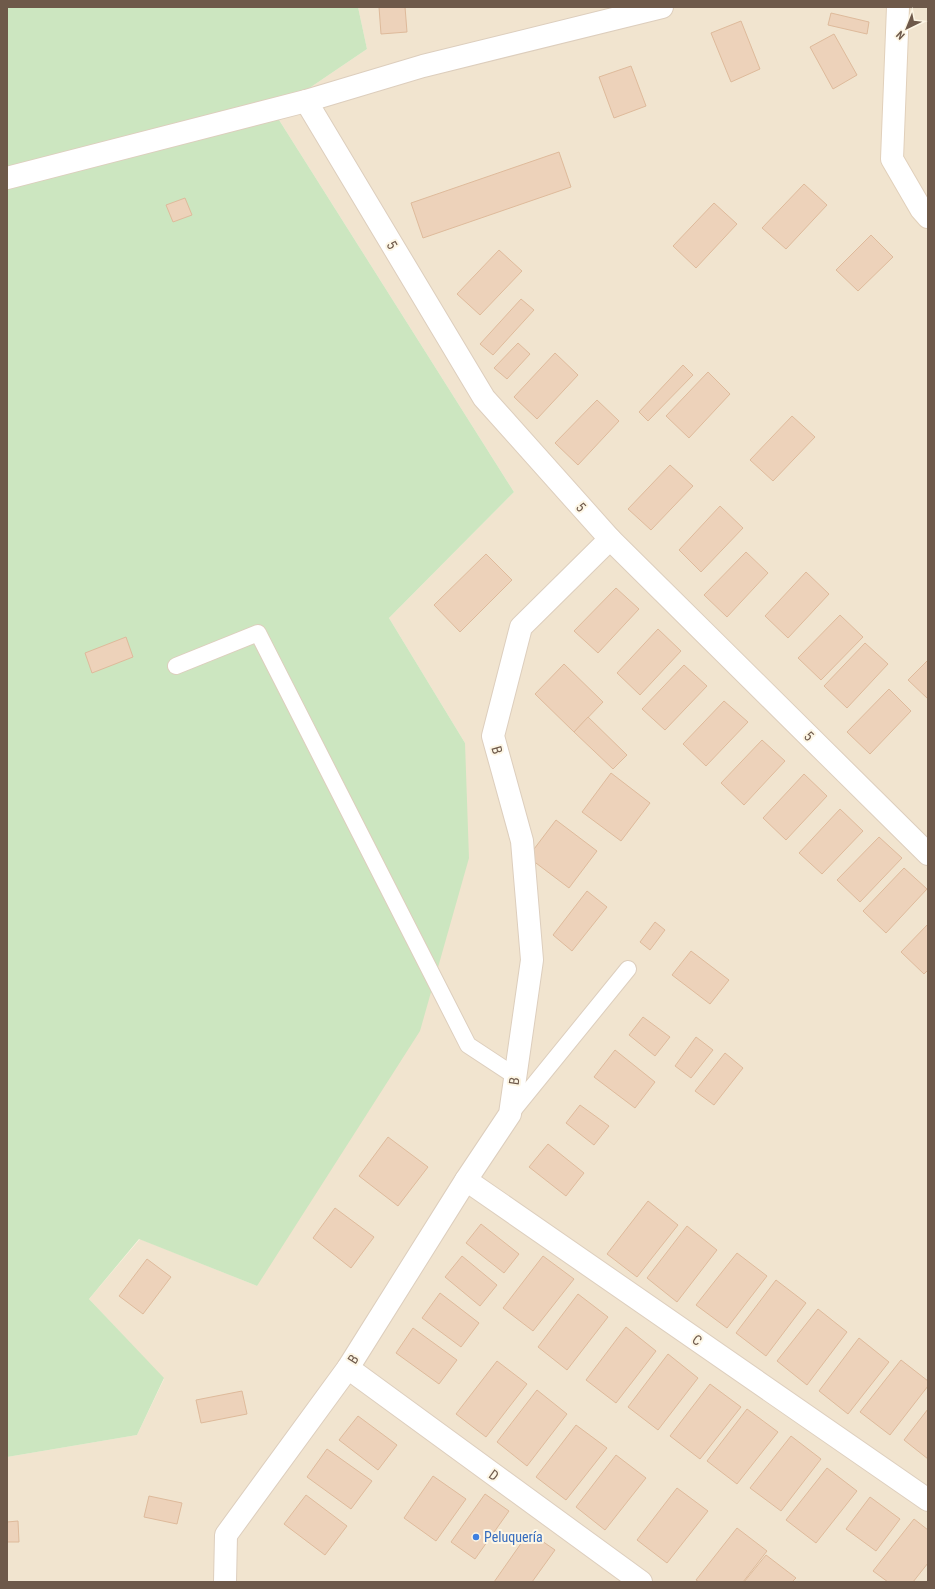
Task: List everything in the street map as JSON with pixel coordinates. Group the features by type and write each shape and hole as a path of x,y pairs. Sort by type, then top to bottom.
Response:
{"street":[{"path":"7,178 306,101 423,66 662,7"},
{"path":"898,7 892,159 921,209 928,217"},
{"name":"5","path":"306,101 484,398 610,539 928,854"},
{"name":"B","path":"225,1582 226,1535 348,1368 466,1180 510,1114 532,960 522,841 493,736 521,627 610,539"},
{"name":"C","path":"466,1180 928,1500"},
{"name":"D","path":"348,1368 641,1582"}],"lane":[{"path":"176,666 258,632 468,1045 515,1076"},
{"path":"510,1114 628,969"}],"shaded area":[{"path":"358,7 928,7 928,1582 7,1582 7,1457 137,1435 164,1379 89,1299 140,1239 257,1286 465,743 389,618 514,492 274,112 367,49"}],"green space":[{"path":"7,7 358,7 367,49 274,112 514,492 389,618 465,743 469,858 420,1031 257,1286 139,1239 89,1299 164,1378 137,1435 7,1457"}],"building":[{"path":"379,7 405,7 407,32 381,34"},
{"path":"831,13 869,22 867,34 828,25"},
{"path":"741,21 760,69 731,82 711,33"},
{"path":"834,34 857,75 833,89 810,47"},
{"path":"631,66 646,106 614,118 599,77"},
{"path":"559,152 571,187 423,238 411,203"},
{"path":"804,184 827,205 786,249 762,228"},
{"path":"185,198 192,215 173,222 166,205"},
{"path":"714,203 737,224 696,268 673,246"},
{"path":"871,235 893,257 858,291 836,270"},
{"path":"499,250 522,271 480,315 457,294"},
{"path":"521,299 534,310 493,355 480,344"},
{"path":"518,343 530,354 507,379 494,368"},
{"path":"555,353 578,375 537,419 514,397"},
{"path":"683,365 693,375 648,421 639,412"},
{"path":"708,372 730,394 689,438 666,416"},
{"path":"597,400 619,421 578,465 555,443"},
{"path":"792,416 815,437 773,481 750,460"},
{"path":"670,465 693,486 651,530 628,509"},
{"path":"720,506 743,528 701,572 679,550"},
{"path":"746,552 768,573 727,617 704,595"},
{"path":"486,554 512,580 460,632 434,605"},
{"path":"806,572 829,594 788,638 765,616"},
{"path":"616,588 639,609 598,653 574,631"},
{"path":"840,615 863,637 821,680 798,658"},
{"path":"658,629 681,651 640,695 617,673"},
{"path":"126,637 133,657 92,673 85,653"},
{"path":"865,643 888,664 847,708 824,686"},
{"path":"928,660 928,699 908,680"},
{"path":"564,664 603,702 574,732 535,694"},
{"path":"684,665 707,686 665,730 642,709"},
{"path":"889,689 911,711 870,754 847,732"},
{"path":"724,701 748,722 706,766 683,744"},
{"path":"588,717 627,755 613,769 574,732"},
{"path":"762,740 785,761 744,805 721,783"},
{"path":"611,773 650,803 621,841 582,812"},
{"path":"804,774 827,796 786,840 763,818"},
{"path":"840,809 863,831 822,874 799,853"},
{"path":"556,820 597,851 569,888 528,857"},
{"path":"879,837 902,858 860,902 837,880"},
{"path":"904,868 927,889 886,933 863,911"},
{"path":"587,891 607,907 572,951 553,935"},
{"path":"655,922 665,930 650,950 640,942"},
{"path":"928,924 928,970 924,974 901,952"},
{"path":"691,951 729,980 710,1004 672,975"},
{"path":"643,1017 670,1037 655,1056 629,1035"},
{"path":"696,1037 713,1050 691,1078 675,1066"},
{"path":"615,1050 655,1082 635,1108 594,1077"},
{"path":"725,1053 743,1068 714,1105 695,1091"},
{"path":"580,1105 609,1126 594,1145 566,1123"},
{"path":"388,1137 428,1167 398,1206 359,1176"},
{"path":"548,1144 584,1173 566,1196 529,1167"},
{"path":"648,1201 678,1225 637,1277 607,1254"},
{"path":"335,1208 374,1237 351,1268 313,1238"},
{"path":"481,1224 519,1254 504,1273 466,1243"},
{"path":"687,1226 717,1250 677,1302 647,1278"},
{"path":"737,1253 767,1276 727,1328 696,1305"},
{"path":"462,1256 497,1285 480,1306 445,1277"},
{"path":"543,1256 574,1279 533,1331 503,1308"},
{"path":"147,1259 171,1277 143,1314 119,1296"},
{"path":"776,1280 806,1303 766,1356 736,1333"},
{"path":"440,1293 479,1323 461,1347 422,1318"},
{"path":"578,1294 608,1317 567,1370 538,1347"},
{"path":"818,1309 847,1332 807,1385 777,1361"},
{"path":"626,1327 656,1351 616,1403 586,1380"},
{"path":"413,1328 457,1360 439,1384 396,1353"},
{"path":"859,1338 889,1362 848,1414 819,1391"},
{"path":"668,1354 698,1378 658,1430 628,1407"},
{"path":"901,1360 928,1381 928,1386 890,1435 860,1412"},
{"path":"497,1361 527,1384 486,1437 456,1414"},
{"path":"710,1384 741,1407 700,1459 670,1436"},
{"path":"537,1390 567,1414 527,1466 497,1442"},
{"path":"242,1391 247,1414 201,1423 196,1400"},
{"path":"747,1409 778,1432 737,1484 707,1461"},
{"path":"928,1409 928,1459 904,1440"},
{"path":"358,1416 397,1445 378,1470 339,1440"},
{"path":"576,1425 607,1448 566,1500 536,1477"},
{"path":"791,1436 821,1459 781,1511 750,1488"},
{"path":"327,1449 372,1481 351,1509 307,1477"},
{"path":"616,1455 646,1478 605,1530 576,1507"},
{"path":"827,1468 857,1491 816,1543 786,1520"},
{"path":"433,1476 466,1499 436,1541 404,1518"},
{"path":"677,1488 708,1511 667,1563 637,1540"},
{"path":"485,1494 509,1511 475,1559 451,1542"},
{"path":"306,1495 347,1526 325,1555 284,1524"},
{"path":"149,1496 182,1503 177,1524 144,1517"},
{"path":"870,1497 900,1519 876,1551 846,1529"},
{"path":"914,1519 928,1530 928,1563 913,1582 888,1582 873,1571"},
{"path":"18,1521 19,1542 7,1542 7,1522"},
{"path":"737,1528 767,1551 743,1582 699,1582 696,1580"},
{"path":"529,1532 555,1550 532,1582 494,1582"},
{"path":"766,1555 796,1578 792,1582 744,1582"}],"place":[{"name":"Peluquería","path":"476,1537"}]}
